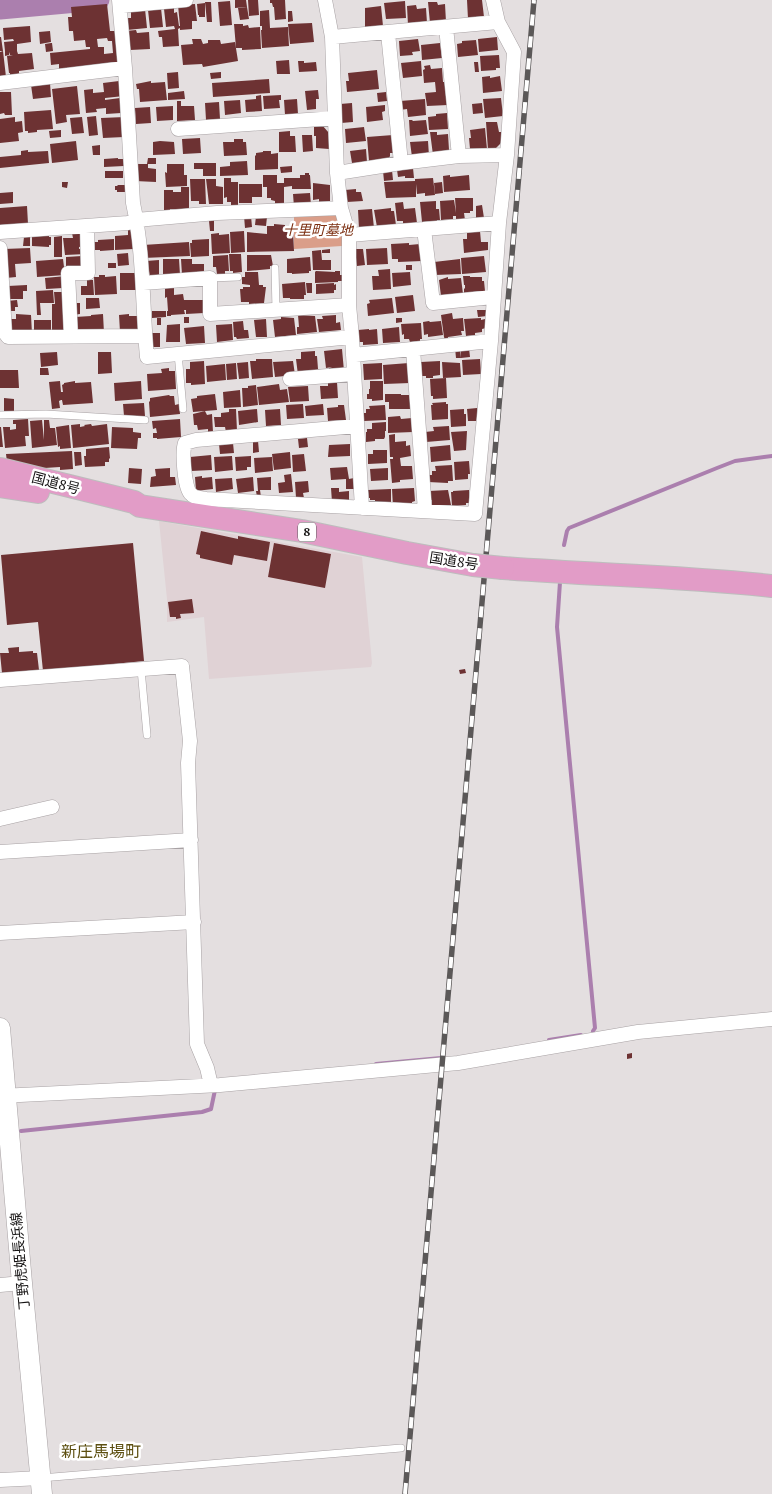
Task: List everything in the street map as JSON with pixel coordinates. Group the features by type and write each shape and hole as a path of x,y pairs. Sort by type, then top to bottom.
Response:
{"highway":[{"name":"国道8号","path":"0,469 134,502 140,506"},
{"name":"国道8号","path":"0,486 133,508 140,506 302,531 473,565 566,573 690,578 772,586"}],"main road":[{"name":"丁野虎姫長浜線","path":"0,1028 3,1096 41,1486"}],"street":[{"path":"186,0 120,3 133,203 143,283 147,357 352,337"},
{"path":"325,0 332,38 337,172 342,208 349,235 349,305 362,508"},
{"path":"357,426 196,440 186,443 184,449 186,484 194,497 206,499 475,514 491,341 499,223 507,155 514,52 498,22 493,0"},
{"path":"332,38 498,22"},
{"path":"446,27 459,156"},
{"path":"388,33 401,163"},
{"path":"0,83 125,68"},
{"path":"178,129 335,118"},
{"path":"337,172 459,156 507,155"},
{"path":"0,232 87,226 217,213 342,208"},
{"path":"349,235 499,223"},
{"path":"71,337 68,273 88,273 87,226"},
{"path":"424,230 433,303 493,297"},
{"path":"0,248 6,336 8,338 145,336"},
{"path":"143,283 210,278 210,314 349,305"},
{"path":"353,355 491,341"},
{"path":"413,349 425,511"},
{"path":"290,379 353,374"},
{"path":"0,680 182,666 190,741 188,763 197,1044 207,1068 211,1085"},
{"path":"0,819 52,807"},
{"path":"0,852 191,840"},
{"path":"0,933 194,922"},
{"path":"3,1096 211,1085 458,1064 638,1032 772,1019"},
{"path":"0,1285 22,1283"},
{"path":"0,1480 41,1486"}],"lane":[{"path":"275,268 276,310"},
{"path":"210,278 238,277"},
{"path":"178,353 183,409"},
{"path":"0,415 46,414 145,420"},
{"path":"141,669 147,736"},
{"path":"41,1486 400,1448"}],"shaded area":[{"path":"159,521 362,557 371,667 209,679 204,617 167,622 167,599"}],"green space":[{"name":"十里町墓地","path":"335,212 340,223 342,246 294,249 294,216"}],"building":[{"path":"235,0 246,0 247,7 235,8"},
{"path":"248,0 258,0 259,15 249,16"},
{"path":"270,0 285,0 286,19 275,20 274,7"},
{"path":"467,0 482,0 484,17 468,19"},
{"path":"230,1 232,25 220,26 218,2"},
{"path":"405,1 406,18 386,19 384,3"},
{"path":"205,2 211,2 212,22 207,22"},
{"path":"428,2 437,2 438,5 445,4 446,22 430,23"},
{"path":"205,3 205,17 199,17 197,4"},
{"path":"107,4 110,31 117,31 120,66 59,69 59,64 51,65 50,53 90,49 90,47 86,47 85,40 74,41 73,31 69,31 68,17 72,17 71,7","holes":["107,38 108,41 112,41 113,53 104,54 104,47 98,47 97,39"]},
{"path":"195,4 197,21 192,21 192,29 178,29 179,46 163,47 162,37 159,37 158,31 175,29 174,26 166,27 164,9 174,8 174,13 177,12 180,26 178,5"},
{"path":"416,5 417,9 426,8 427,23 408,25 407,6"},
{"path":"381,6 383,26 365,28 365,8"},
{"path":"247,7 249,19 240,20 238,8"},
{"path":"161,8 163,27 150,28 148,10"},
{"path":"145,9 147,28 127,30 126,18 131,18 131,10"},
{"path":"269,10 270,28 288,27 289,46 262,48 260,11"},
{"path":"288,11 292,11 293,21 288,22"},
{"path":"312,23 314,42 290,44 288,24"},
{"path":"234,24 248,25 249,28 260,27 261,49 242,50 242,48 236,48"},
{"path":"30,26 31,42 17,44 17,51 18,54 32,53 34,69 19,71 19,75 10,76 7,56 13,55 10,55 10,52 9,55 5,56 4,42 14,41 13,39 4,40 3,28"},
{"path":"136,30 137,33 149,32 150,49 130,50 126,31"},
{"path":"50,31 51,42 40,44 39,32"},
{"path":"1,37 3,51 0,51"},
{"path":"497,37 498,50 479,52 478,39"},
{"path":"192,39 201,39 203,44 208,43 208,40 220,40 221,44 235,42 238,61 203,67 202,64 183,65 181,45 193,44"},
{"path":"418,39 420,51 412,52 413,55 400,56 399,41"},
{"path":"476,40 478,55 458,57 457,44 462,43 462,41"},
{"path":"52,43 53,51 46,52 45,44"},
{"path":"440,43 442,58 422,60 421,45"},
{"path":"3,51 6,77 0,78 0,52"},
{"path":"499,55 500,68 481,71 480,56"},
{"path":"289,60 290,74 277,74 276,61"},
{"path":"298,61 304,61 304,63 316,62 317,71 299,72"},
{"path":"421,61 422,76 403,78 401,63"},
{"path":"474,62 478,62 479,72 475,72"},
{"path":"430,65 431,69 442,68 443,82 446,82 448,105 427,106 425,93 436,92 435,82 424,83 424,66"},
{"path":"377,70 379,89 347,92 346,81 349,81 348,73"},
{"path":"178,72 179,88 168,89 167,73"},
{"path":"221,72 221,78 211,79 210,73"},
{"path":"490,76 490,78 500,76 502,91 483,93 482,77"},
{"path":"269,79 270,93 213,97 212,83"},
{"path":"119,81 124,96 105,98 105,100 120,98 121,113 106,114 106,108 96,109 97,112 86,113 84,90 93,89 93,93 104,92 103,83"},
{"path":"151,81 151,83 165,82 167,100 140,102 139,89 137,89 136,84"},
{"path":"50,83 51,97 33,99 31,85"},
{"path":"77,86 80,114 66,115 67,122 56,124 52,89"},
{"path":"318,90 319,99 316,99 316,109 307,110 305,91"},
{"path":"184,91 185,99 168,100 168,93"},
{"path":"0,92 11,92 12,115 0,114"},
{"path":"386,92 387,101 378,102 377,93"},
{"path":"261,95 262,111 246,112 245,100 256,99 256,96"},
{"path":"281,95 281,100 279,100 280,108 264,109 263,96"},
{"path":"501,98 503,116 485,118 483,99"},
{"path":"297,99 298,114 285,115 284,100"},
{"path":"425,99 426,115 408,117 407,109 400,110 400,101"},
{"path":"240,100 241,113 225,115 224,101"},
{"path":"177,101 181,101 181,106 194,106 195,120 177,121"},
{"path":"219,102 220,119 206,120 205,103"},
{"path":"352,103 353,122 341,123 340,104"},
{"path":"482,103 483,113 473,114 472,104"},
{"path":"385,105 385,111 382,112 383,120 367,122 366,107"},
{"path":"173,106 173,120 157,121 156,107"},
{"path":"150,107 151,123 136,124 135,108"},
{"path":"51,110 53,129 37,130 37,132 28,133 28,131 25,131 24,112"},
{"path":"447,113 448,129 429,130 428,117"},
{"path":"96,116 98,135 89,136 87,117"},
{"path":"15,117 15,122 22,121 23,132 18,133 19,141 0,143 0,119"},
{"path":"82,117 84,133 72,134 70,118"},
{"path":"125,117 124,137 103,138 101,118"},
{"path":"409,120 426,120 428,134 410,136"},
{"path":"486,122 497,122 499,132 501,132 502,142 494,150 488,150"},
{"path":"314,125 322,125 329,133 329,149 316,148"},
{"path":"364,127 366,141 346,143 345,129"},
{"path":"485,128 487,149 470,149 470,130"},
{"path":"61,130 61,137 50,138 49,131"},
{"path":"290,131 290,136 295,136 296,152 279,152 279,132"},
{"path":"430,132 437,132 437,135 448,134 449,150 446,150 447,153 433,155"},
{"path":"302,135 312,135 313,151 303,152"},
{"path":"393,135 395,153 390,153 388,160 369,161 367,137"},
{"path":"200,138 201,153 183,154 182,139"},
{"path":"234,139 243,139 243,142 246,142 247,155 224,156 223,142 234,142"},
{"path":"76,141 78,160 52,163 50,144"},
{"path":"428,141 429,156 412,157 410,142"},
{"path":"153,142 174,142 175,154 153,155"},
{"path":"100,145 100,155 93,155 92,146"},
{"path":"366,149 367,162 352,163 350,151"},
{"path":"28,150 28,152 48,151 49,163 0,168 0,157 21,155 21,151"},
{"path":"263,151 271,151 271,154 278,153 278,169 255,170 255,155"},
{"path":"148,158 156,158 156,164 147,164"},
{"path":"104,159 124,159 124,166 104,167"},
{"path":"247,161 248,175 220,176 220,167 230,166 230,162"},
{"path":"194,163 216,163 216,176 203,176 203,169 194,169"},
{"path":"135,164 148,164 148,168 156,169 156,182 135,181"},
{"path":"167,164 184,164 187,186 166,187 165,172 167,173"},
{"path":"292,166 292,172 281,173 280,167"},
{"path":"413,168 414,178 398,177 397,170"},
{"path":"392,170 393,180 384,181 383,171"},
{"path":"105,171 123,171 123,178 105,178"},
{"path":"305,173 310,175 311,189 292,189 292,186 284,187 284,207 275,207 275,201 267,198 267,187 263,187 263,175 277,175 277,183 284,183 284,178 300,178 300,175 305,175"},
{"path":"450,175 450,177 469,175 470,190 444,192 443,176"},
{"path":"224,178 231,178 231,182 238,182 238,207 231,207 231,202 227,202 227,197 224,198"},
{"path":"433,178 435,195 425,196 425,193 417,194 416,184 416,197 386,198 384,182 415,181 415,179"},
{"path":"190,179 205,179 206,204 199,204 199,201 191,201"},
{"path":"206,179 216,179 216,186 223,187 223,204 209,204"},
{"path":"62,182 68,182 67,188 62,187"},
{"path":"442,182 443,193 435,194 434,183"},
{"path":"313,183 330,185 330,204 319,204 319,199 313,200"},
{"path":"239,184 262,184 262,197 252,197 252,203 239,203"},
{"path":"126,185 126,192 117,192 115,186"},
{"path":"181,187 189,187 189,209 170,209 170,211 164,211 164,190 181,192"},
{"path":"356,189 356,192 361,192 363,201 347,202 345,190"},
{"path":"13,192 13,203 0,204 0,193"},
{"path":"310,193 311,205 294,207 293,194"},
{"path":"455,198 473,198 473,211 464,213 465,220 456,221 456,216 453,216 453,219 441,220 440,201 454,200 456,213"},
{"path":"436,201 436,209 439,209 440,220 437,220 437,222 422,222 420,202"},
{"path":"403,202 404,209 415,208 417,223 403,224 403,221 397,221 395,203"},
{"path":"482,205 484,218 476,219 476,206"},
{"path":"27,206 28,224 0,225 0,208"},
{"path":"391,208 391,211 394,211 396,225 377,227 374,210"},
{"path":"372,209 374,228 359,229 358,210"},
{"path":"244,216 251,216 252,227 245,228"},
{"path":"256,216 267,217 266,226 255,225"},
{"path":"214,220 214,231 210,231 209,221"},
{"path":"274,224 285,225 285,229 293,230 294,251 247,252 247,232 267,234 267,226 274,226"},
{"path":"128,227 135,227 133,249 115,250 115,236 128,235"},
{"path":"244,231 245,252 231,253 230,232"},
{"path":"480,231 481,242 488,242 488,250 464,253 463,239 467,239 467,232"},
{"path":"49,232 51,245 49,247 32,246 32,235"},
{"path":"72,233 83,233 85,246 79,247 79,249 86,248 86,254 65,255 63,238 73,238"},
{"path":"219,233 219,235 229,234 230,253 212,254 211,234"},
{"path":"62,236 62,257 54,257 54,237"},
{"path":"24,237 30,237 30,246 23,246"},
{"path":"114,239 114,250 95,250 94,242"},
{"path":"209,239 209,256 191,257 190,243 192,243 192,240"},
{"path":"189,242 190,256 143,258 143,245"},
{"path":"409,243 409,245 420,244 422,261 398,262 398,259 392,259 391,244"},
{"path":"30,248 31,263 15,264 16,277 6,278 4,249"},
{"path":"387,248 388,264 367,265 366,249"},
{"path":"330,249 330,253 322,253 322,250"},
{"path":"355,249 363,249 365,265 357,266"},
{"path":"321,250 322,260 331,260 331,270 313,270 312,251"},
{"path":"128,253 129,265 118,266 117,254"},
{"path":"229,254 241,254 242,272 233,273 233,271 230,271"},
{"path":"228,255 229,271 225,271 225,274 217,274 216,267 213,267 213,256"},
{"path":"247,255 271,255 273,266 270,266 270,269 247,271"},
{"path":"82,256 85,269 66,271 66,257"},
{"path":"484,256 486,272 462,274 461,258"},
{"path":"310,257 311,271 309,273 287,273 287,259"},
{"path":"63,259 65,275 37,277 36,261"},
{"path":"163,259 179,259 180,275 163,276"},
{"path":"181,259 192,259 192,264 204,264 204,274 182,275"},
{"path":"460,259 461,274 435,275 434,262"},
{"path":"159,260 159,277 150,277 146,261"},
{"path":"108,263 116,263 116,268 108,268"},
{"path":"406,265 412,265 412,270 406,270"},
{"path":"390,269 391,289 373,290 372,276 379,276 378,270"},
{"path":"316,271 340,271 342,281 315,283"},
{"path":"245,272 258,272 259,285 266,287 264,303 249,304 249,302 241,302 240,289 250,287 250,285 242,284 242,277 245,277"},
{"path":"410,272 411,285 393,287 392,273"},
{"path":"120,273 136,273 137,290 120,290"},
{"path":"99,275 105,275 105,277 116,276 117,294 95,295 94,277 99,277"},
{"path":"66,276 63,288 46,289 45,278"},
{"path":"463,276 482,277 485,291 482,294 464,295 465,285"},
{"path":"448,277 448,279 461,278 463,294 441,296 439,280"},
{"path":"87,280 93,280 94,295 81,295 81,286 87,286"},
{"path":"305,282 306,295 304,295 304,299 283,298 282,284"},
{"path":"306,283 312,283 312,293 307,293"},
{"path":"334,283 334,285 336,284 336,290 334,290 334,293 316,294 316,284"},
{"path":"27,285 27,291 23,291 23,299 9,299 8,286"},
{"path":"174,286 174,295 183,294 184,300 203,300 204,313 186,314 186,310 184,310 185,314 167,316 165,287"},
{"path":"53,290 54,303 40,303 41,315 37,315 36,291"},
{"path":"54,292 68,292 68,332 52,333 52,304 55,304"},
{"path":"413,295 415,311 397,313 395,297"},
{"path":"86,298 99,298 100,308 86,309"},
{"path":"392,298 394,313 368,316 367,304 370,303 369,300"},
{"path":"17,300 18,307 15,307 15,311 8,311 7,301"},
{"path":"72,303 80,303 80,314 73,315"},
{"path":"477,310 486,310 487,316 478,317"},
{"path":"152,311 166,311 166,317 152,318"},
{"path":"452,313 453,319 463,318 464,331 461,331 462,335 448,337 445,340 441,315"},
{"path":"16,314 31,315 32,334 11,333 10,319 16,319"},
{"path":"103,314 104,333 78,335 75,317"},
{"path":"129,314 129,316 139,316 140,331 120,332 119,315"},
{"path":"298,315 315,316 317,332 297,334 297,327 299,327"},
{"path":"336,315 336,323 340,322 341,330 319,332 317,319 323,319 322,316"},
{"path":"184,317 189,317 189,323 184,323"},
{"path":"281,317 294,318 296,335 275,337 273,320 281,319"},
{"path":"157,318 161,318 161,325 157,325"},
{"path":"396,318 402,318 402,322 396,323"},
{"path":"481,318 481,320 485,319 486,328 482,329 482,332 475,333 475,335 466,336 464,319"},
{"path":"266,319 267,337 256,337 254,320"},
{"path":"34,320 51,320 51,335 34,335"},
{"path":"243,321 244,330 248,330 249,338 237,339 234,337 233,322"},
{"path":"441,321 443,335 428,337 428,334 424,335 423,322"},
{"path":"421,323 422,339 420,341 410,342 409,339 404,339 401,324"},
{"path":"180,324 180,342 166,342 167,325"},
{"path":"232,324 233,340 217,342 216,325"},
{"path":"204,326 205,343 186,344 184,328"},
{"path":"399,327 400,342 383,343 382,329"},
{"path":"377,329 378,344 363,345 363,342 359,342 358,330"},
{"path":"148,333 160,333 160,347 148,347"},
{"path":"455,348 460,348 461,358 456,358"},
{"path":"461,348 469,348 470,357 461,358"},
{"path":"342,349 344,371 329,372 329,368 332,367 326,368 324,351"},
{"path":"315,351 318,369 321,369 322,373 298,375 296,359 301,359 301,352"},
{"path":"57,352 58,365 41,367 40,353"},
{"path":"98,352 111,352 112,373 98,374"},
{"path":"256,359 272,359 273,377 252,379 250,361 256,361"},
{"path":"480,359 481,374 463,375 462,360"},
{"path":"204,361 205,384 191,385 191,383 186,383 186,369 190,369 190,362"},
{"path":"293,361 295,375 275,377 273,362"},
{"path":"440,361 440,375 433,376 433,378 422,376 421,362"},
{"path":"248,362 249,378 239,379 237,363"},
{"path":"442,362 460,363 461,377 443,378"},
{"path":"236,363 237,379 227,380 226,364"},
{"path":"382,363 382,379 364,380 363,364"},
{"path":"409,363 410,383 384,384 383,365"},
{"path":"225,364 226,380 207,382 206,366"},
{"path":"40,368 48,368 49,375 40,375"},
{"path":"169,368 169,371 175,371 176,389 148,391 147,374 162,373 161,369"},
{"path":"0,370 18,370 19,388 0,388"},
{"path":"446,378 447,398 433,399 433,396 431,396 430,379"},
{"path":"60,381 61,392 63,392 62,385 64,383 75,381 75,383 91,382 93,403 63,405 61,400 59,401 60,408 52,409 49,382"},
{"path":"141,381 142,399 115,401 114,383"},
{"path":"370,381 383,381 383,400 372,401 372,399 367,399"},
{"path":"337,382 338,398 321,399 320,386 328,386 328,383"},
{"path":"279,384 280,390 287,389 289,402 259,405 257,387"},
{"path":"256,385 258,405 243,407 242,388"},
{"path":"308,386 309,401 290,402 288,387"},
{"path":"240,390 241,407 224,408 223,392"},
{"path":"215,394 217,410 193,412 191,399 197,398 197,396"},
{"path":"385,394 411,395 411,409 389,409 389,402 385,402"},
{"path":"174,396 175,405 179,404 180,414 150,417 150,398"},
{"path":"4,398 14,399 14,411 4,411"},
{"path":"446,402 448,404 448,419 432,420 432,403"},
{"path":"144,403 145,416 124,416 123,404"},
{"path":"303,404 304,418 287,419 286,405"},
{"path":"323,404 324,415 306,416 305,406"},
{"path":"338,405 344,405 346,420 328,421 327,408 338,407"},
{"path":"385,405 386,420 364,421 364,413 366,413 366,409 370,409 369,406"},
{"path":"477,408 478,421 468,421 467,409"},
{"path":"229,409 236,409 237,431 226,432 225,427 215,427 214,417 221,417 221,413 229,412"},
{"path":"257,409 258,422 239,425 238,411"},
{"path":"280,409 281,425 266,426 265,410"},
{"path":"464,409 466,426 451,427 450,410"},
{"path":"205,411 207,415 212,414 213,432 208,432 208,429 198,430 197,425 194,425 193,414"},
{"path":"400,416 401,419 412,418 413,432 388,433 388,417"},
{"path":"28,419 29,436 25,436 26,446 5,448 3,427 10,427 10,430 16,429 16,424 13,424 13,420"},
{"path":"180,419 181,437 153,438 153,433 157,433 156,428 153,429 152,421"},
{"path":"42,420 44,440 44,420 49,420 50,428 55,428 57,445 32,448 30,421"},
{"path":"386,422 384,439 366,442 366,432 367,429 372,429 372,423"},
{"path":"80,424 80,427 91,424 92,426 107,424 109,444 73,448 71,425"},
{"path":"69,425 71,448 60,449 60,446 58,447 56,427"},
{"path":"449,426 450,440 426,442 425,432 434,431 433,427"},
{"path":"1,427 3,447 0,447"},
{"path":"112,427 133,428 133,432 141,433 141,438 138,438 137,449 111,448"},
{"path":"467,431 466,450 454,451 451,432"},
{"path":"395,434 395,442 406,441 406,446 410,445 411,456 400,458 401,466 412,466 413,479 392,483 390,459 393,459 393,457 390,457 389,435"},
{"path":"307,438 308,447 299,448 298,439"},
{"path":"258,441 259,452 253,453 253,442"},
{"path":"233,443 234,453 220,454 219,444"},
{"path":"350,444 350,456 328,457 329,445"},
{"path":"450,445 451,460 431,462 430,447"},
{"path":"109,447 110,458 109,462 105,462 105,466 85,467 84,456 86,456 86,449"},
{"path":"373,450 387,450 387,463 368,464 368,454 373,454"},
{"path":"72,451 73,469 60,470 60,467 29,469 7,462 6,454"},
{"path":"74,452 81,452 82,465 75,466"},
{"path":"290,452 291,468 274,470 272,454"},
{"path":"304,454 306,471 293,472 292,455"},
{"path":"211,455 212,470 191,471 190,457"},
{"path":"232,456 233,470 215,472 214,457"},
{"path":"251,456 251,467 247,467 247,470 236,471 235,457"},
{"path":"272,457 273,471 255,473 254,458"},
{"path":"469,461 470,474 468,474 468,479 455,480 454,462"},
{"path":"452,465 453,481 448,481 448,483 428,482 427,475 432,475 432,471 436,471 435,466"},
{"path":"347,467 349,479 354,478 355,489 346,489 346,479 331,480 330,468"},
{"path":"129,468 142,469 141,484 128,483"},
{"path":"170,468 170,477 175,477 176,485 150,487 151,477 156,476 155,469"},
{"path":"388,468 388,480 371,481 370,469"},
{"path":"291,474 293,492 279,493 278,483 285,482 284,475"},
{"path":"202,476 202,478 212,477 213,489 196,491 195,477"},
{"path":"253,477 254,491 238,493 236,479"},
{"path":"271,477 271,490 260,490 261,497 257,497 257,478"},
{"path":"232,478 233,489 216,492 215,479"},
{"path":"308,481 309,492 303,493 304,498 296,498 295,482"},
{"path":"331,488 339,488 339,492 349,491 349,501 332,502"},
{"path":"414,488 415,501 412,504 393,507 392,489"},
{"path":"391,489 391,505 375,503 375,500 370,500 369,498 368,490"},
{"path":"448,490 451,505 432,505 429,491"},
{"path":"469,490 469,503 452,506 451,492"},
{"path":"201,531 238,539 238,536 270,542 267,561 234,555 232,565 200,558 200,555 196,554"},
{"path":"133,543 144,661 43,671 38,622 7,625 1,555"},
{"path":"274,543 331,554 325,588 268,577"},
{"path":"192,599 194,613 180,614 181,618 176,619 176,617 170,617 168,602"},
{"path":"19,647 19,652 33,651 33,653 37,653 39,670 2,673 0,653 9,653 8,648"},
{"path":"465,669 466,673 460,674 459,670"},
{"path":"632,1053 632,1058 627,1059 627,1054"}],"waterway":[{"path":"0,9 99,0"},
{"path":"564,545 569,528 735,461 772,456"},
{"path":"560,582 557,627 595,1028 593,1031"},
{"path":"549,1040 581,1035"},
{"path":"376,1064 441,1058"},
{"path":"21,1131 202,1112 211,1109 215,1090"}],"railway":[{"path":"405,1494 534,0"}],"district":[{"name":"新庄馬場町","path":"101,1451"}]}
